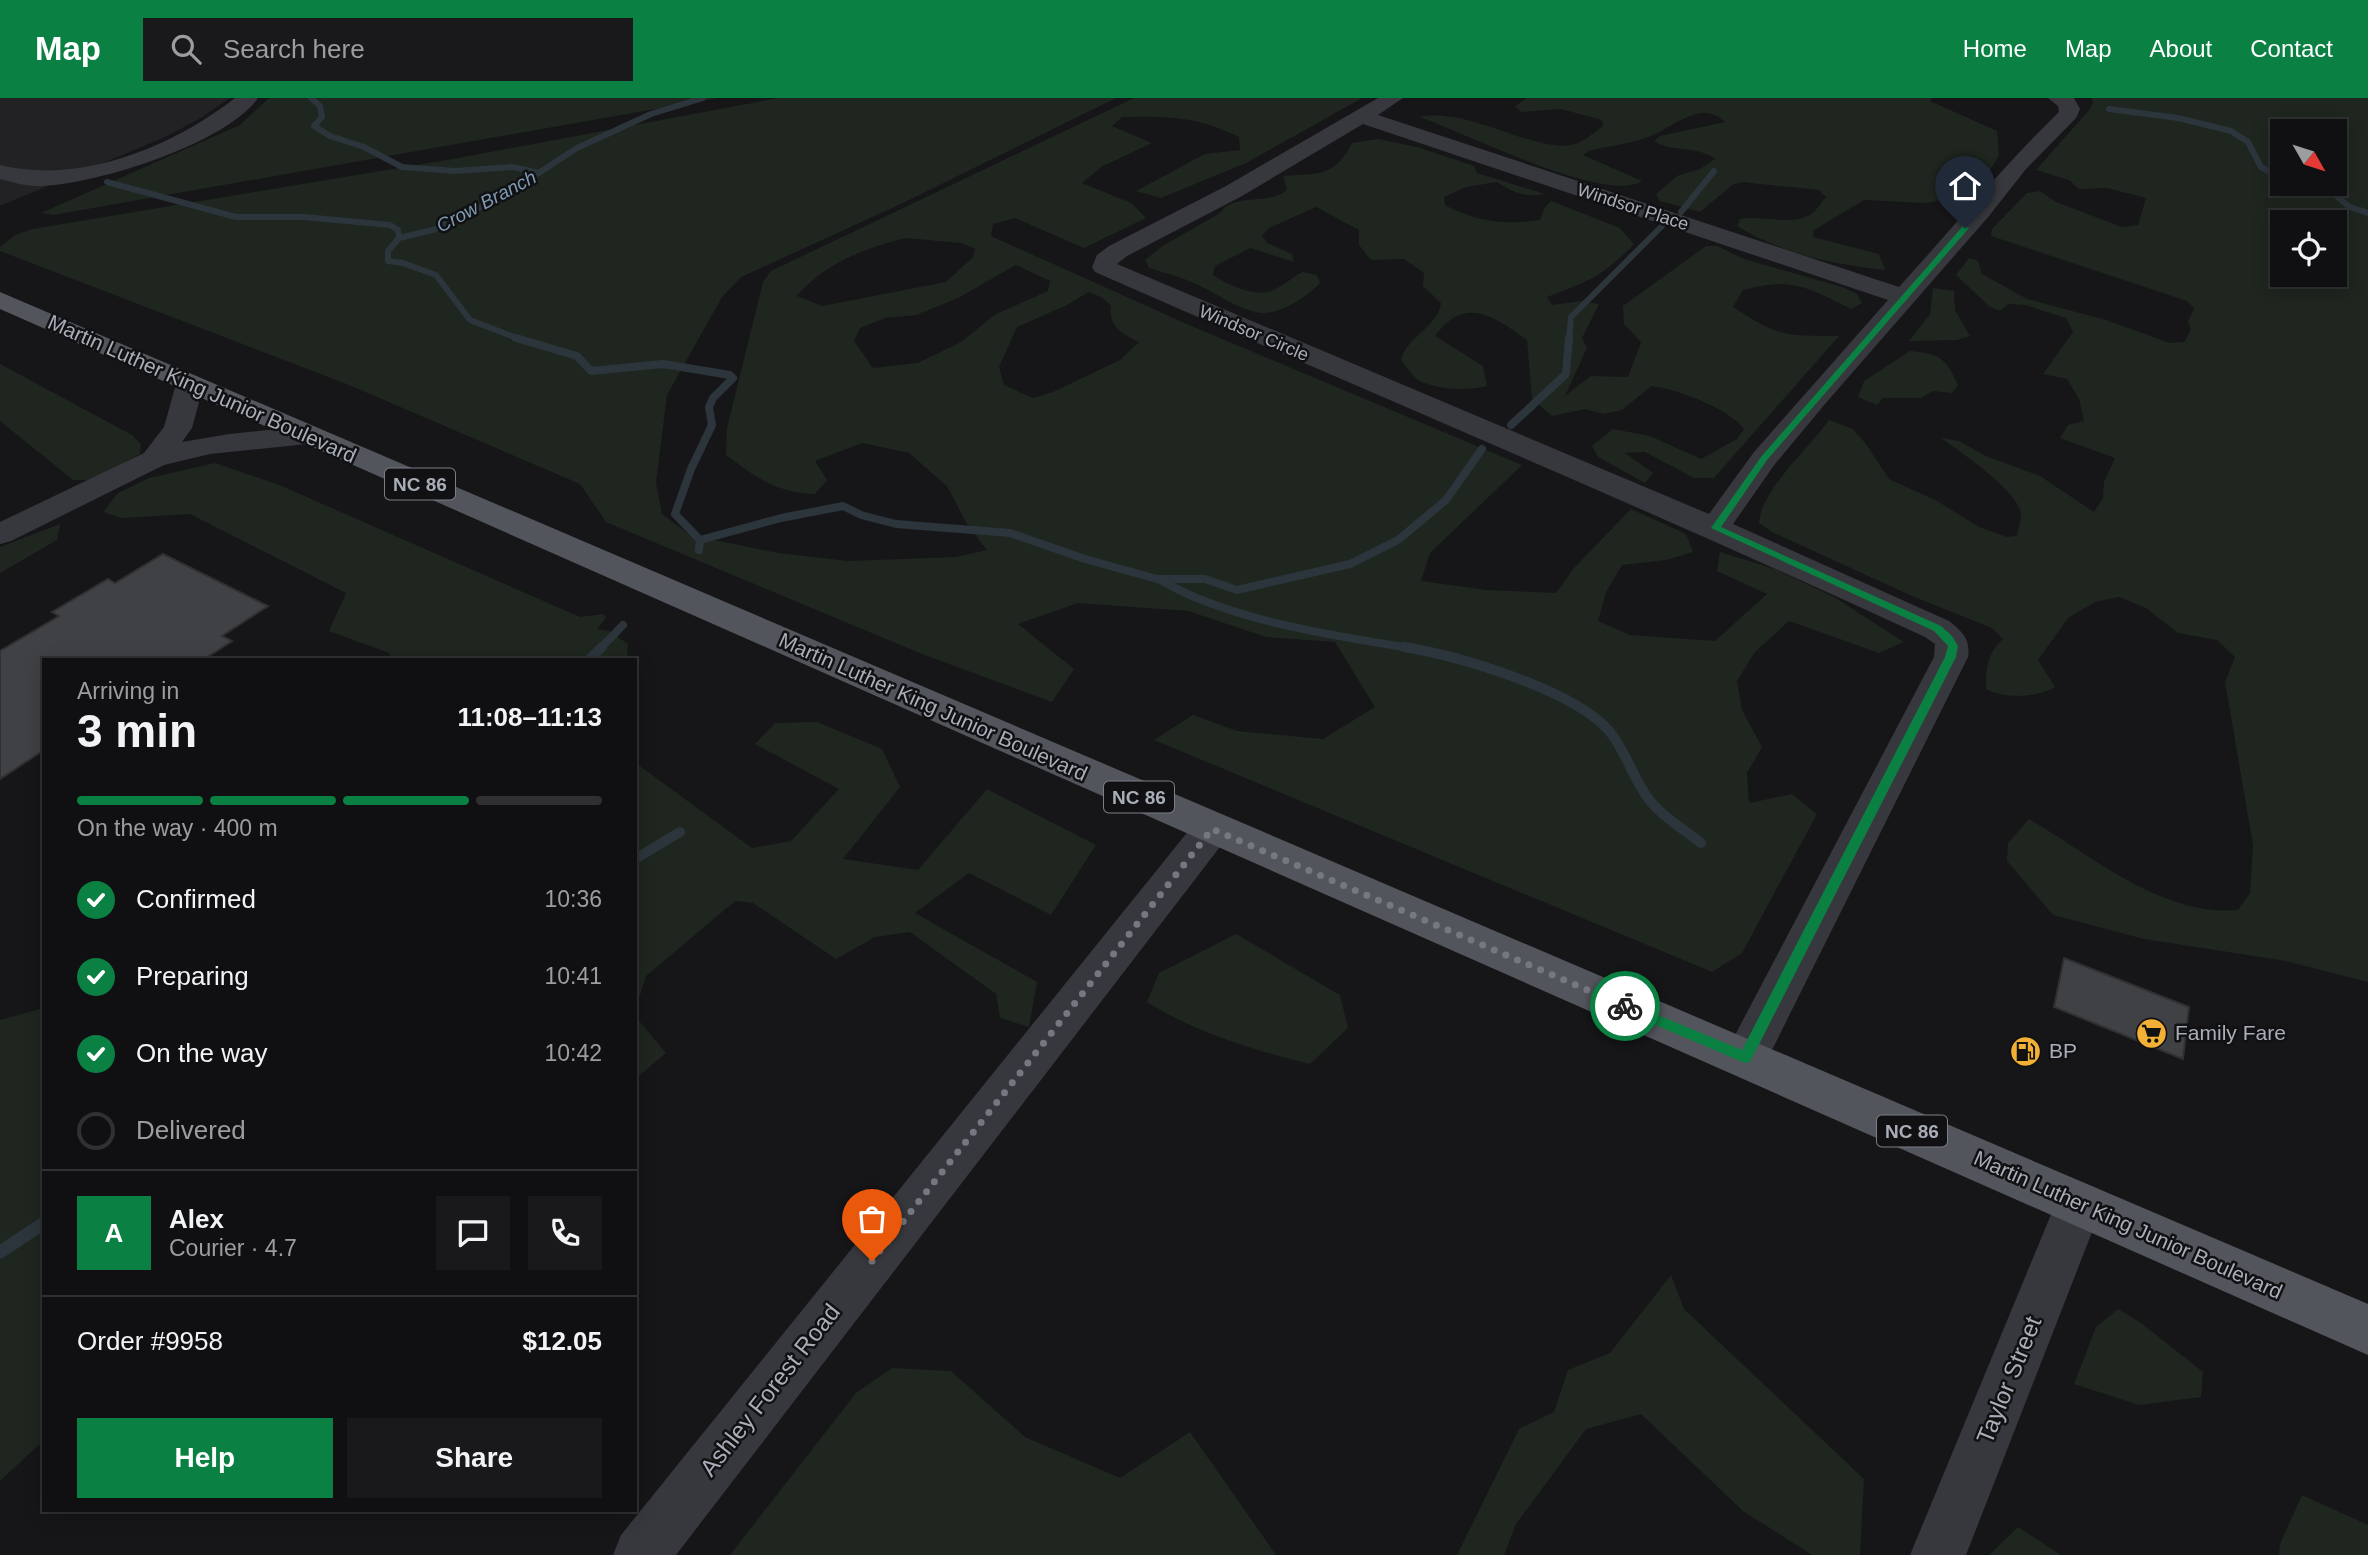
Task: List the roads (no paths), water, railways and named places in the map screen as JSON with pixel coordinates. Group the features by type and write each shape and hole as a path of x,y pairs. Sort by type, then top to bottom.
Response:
{"main road":[{"name":"Martin Luther King Junior Boulevard","path":"0,300 2368,1330"}],"street":[{"path":"0,172 40,180 109,169 182,138 225,116 248,98"},
{"name":"Windsor Circle","path":"1393,98 1234,191 1118,251 1106,260 1104,267 1715,528 1920,621 1949,638 1953,646 1951,657 1745,1058"},
{"path":"1715,528 1764,458 1981,211 2018,164 2069,114 2070,109 2066,102 2058,98"},
{"name":"Windsor Place","path":"1362,117 1903,297"},
{"path":"154,459 178,428 190,384"},
{"path":"0,534 154,459 177,451 214,444 307,435"},
{"name":"Ashley Forest Road","path":"641,1555 1212,829"},
{"name":"Taylor Street","path":"1938,1555 2079,1204"}],"waterway":[{"path":"311,98 320,106 322,117 314,126 330,136 364,147 402,167 455,171 513,167 539,173"},
{"name":"Crow Branch","path":"539,173 577,148 651,114 703,98"},
{"path":"2109,109 2178,118 2231,131 2248,142 2261,167 2270,172"},
{"path":"1681,212 1714,171"},
{"name":"Crow Branch","path":"399,238 433,230 505,195 539,173"},
{"path":"107,182 236,217 304,217 390,225 398,230 399,238"},
{"path":"2336,196 2350,207 2368,213"},
{"path":"1569,340 1571,317 1662,226"},
{"name":"Crow Branch","path":"399,238 388,251 388,261 403,263 436,275 470,320 519,339"},
{"path":"1511,425 1566,374 1569,338"},
{"name":"Crow Branch","path":"519,339 577,356 591,371 663,364 730,375 733,378 713,398 709,407 712,425 691,469 675,514 700,540"},
{"path":"700,540 781,518 843,506 861,515 896,524 1010,533 1085,559 1157,579 1205,579 1237,590 1350,564 1398,540 1446,500 1482,449"},
{"name":"Crow Branch","path":"699,550 700,540"},
{"path":"1160,580 1219,606 1284,625 1416,649"},
{"name":"Crow Branch","path":"600,649 623,625"},
{"path":"1404,647 1484,667 1571,702 1610,732 1640,786 1656,808 1701,843"},
{"name":"Crow Branch","path":"591,658 600,649"},
{"path":"637,858 680,832"},
{"name":"Crow Branch","path":"0,1252 42,1224"}],"place":[{"name":"Family Fare","path":"2152,1033"},
{"name":"BP","path":"2026,1051"}]}
